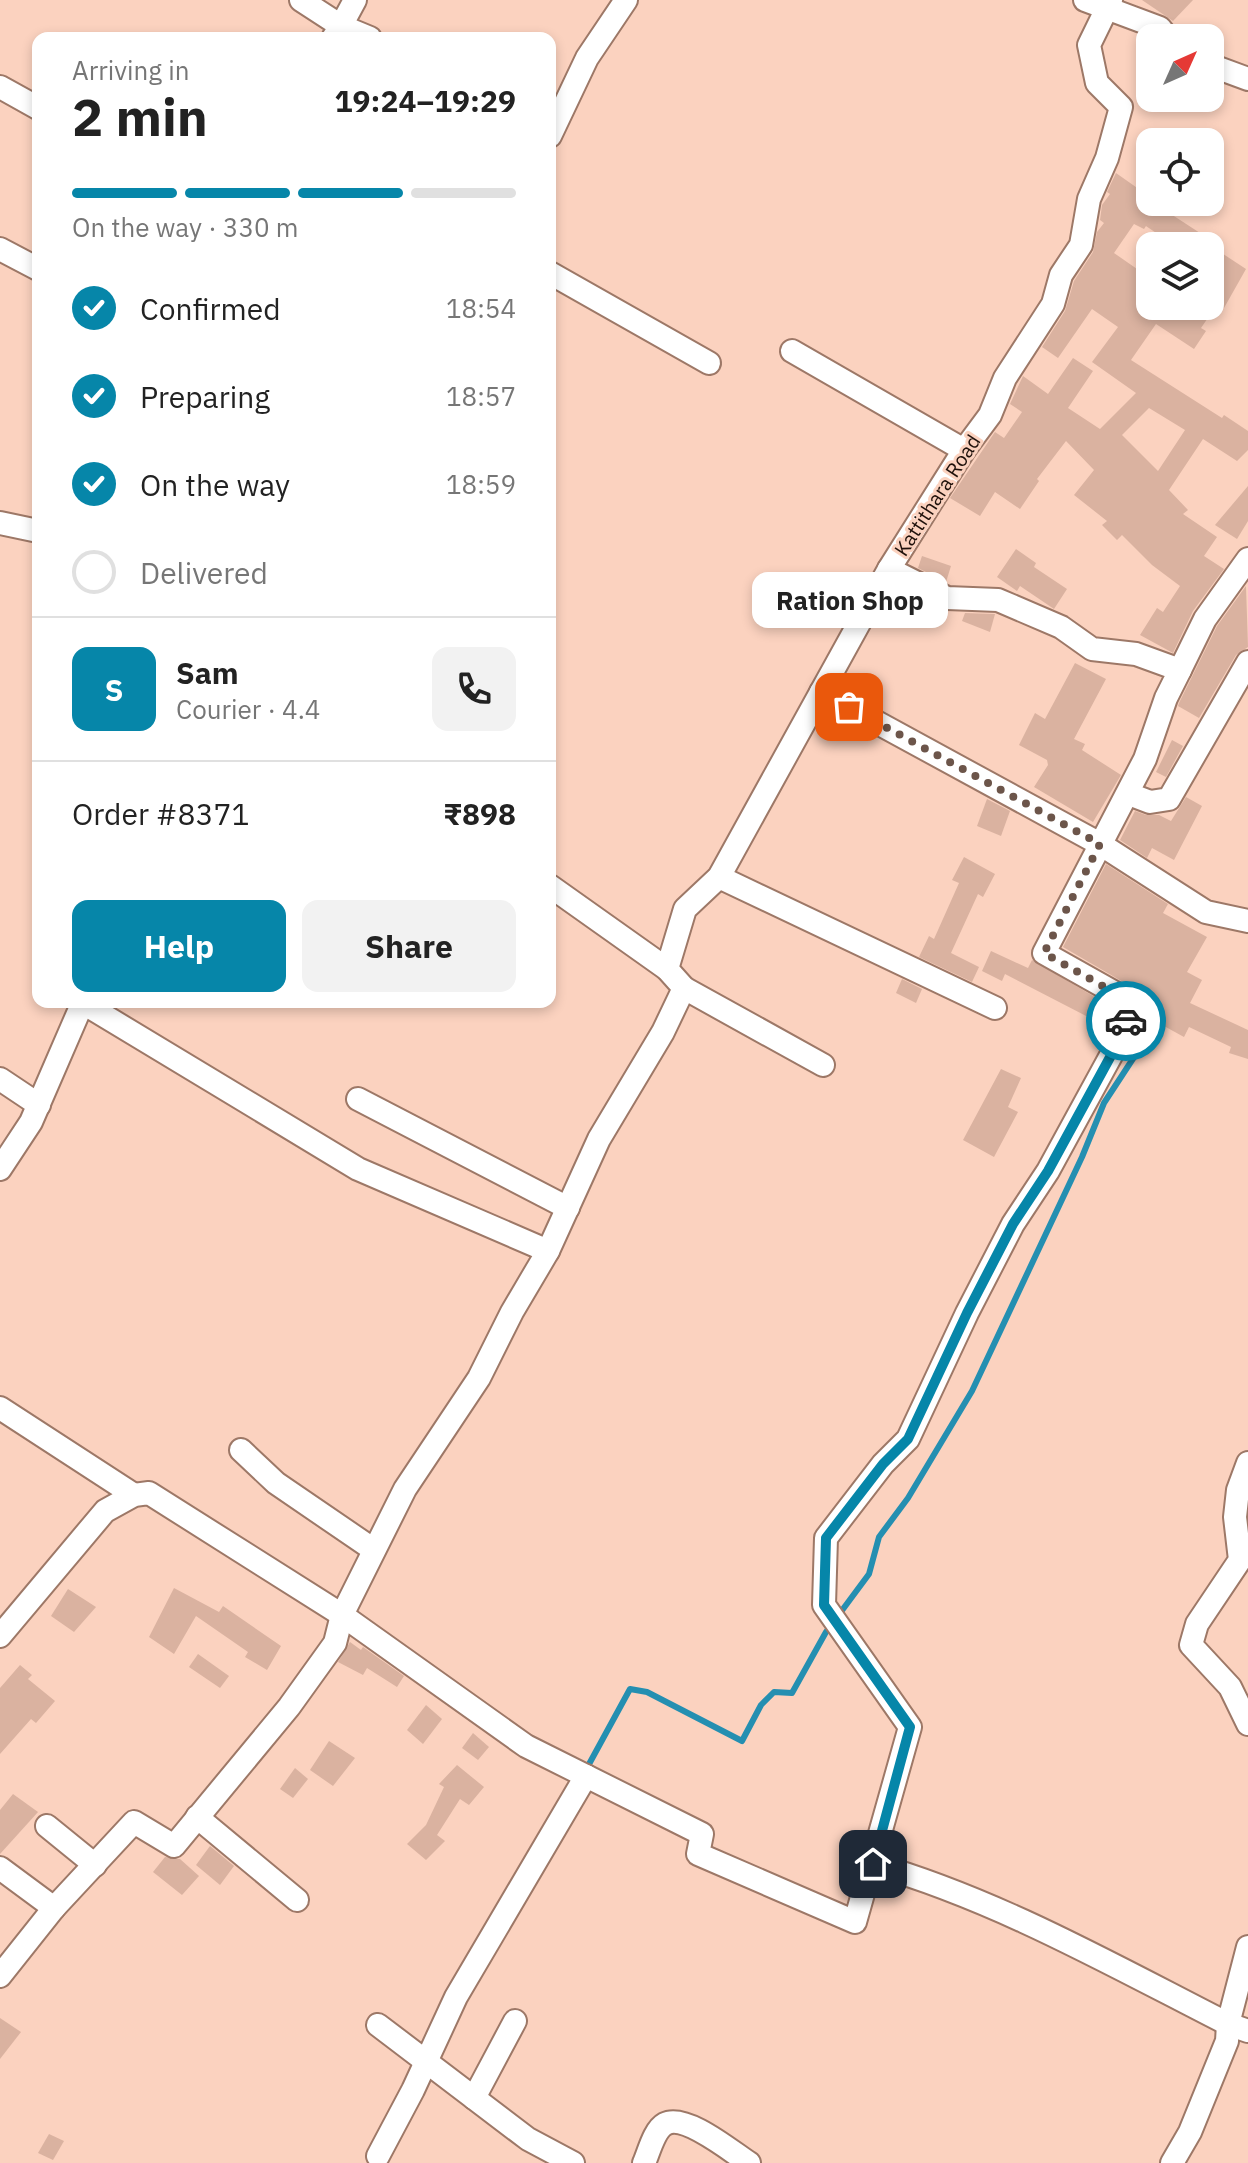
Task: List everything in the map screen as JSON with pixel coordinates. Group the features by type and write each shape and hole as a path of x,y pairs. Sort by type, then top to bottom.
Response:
{"street":[{"path":"301,0 337,32 355,0"},
{"path":"556,123 587,58 626,0"},
{"path":"1085,0 1109,4 1152,24"},
{"name":"Kattithara Road","path":"1109,4 1089,45 1097,83 1121,107 1107,158 1089,199 1081,245 1061,275 1047,314 1005,378 990,415 964,450 889,569 947,598 998,600 1061,627 1092,649 1136,654 1180,670"},
{"path":"1224,70 1248,79"},
{"path":"0,87 32,105"},
{"path":"0,249 32,266"},
{"path":"556,276 709,363"},
{"path":"792,351 964,450"},
{"path":"0,523 32,530"},
{"path":"0,1636 105,1511 134,1495 145,1493 161,1499 342,1615 526,1746 702,1834 698,1854 855,1922 910,1727 824,1605 826,1538 883,1464 908,1439 1013,1224 1048,1171 1124,1027 1133,1003 1044,953 1129,794 1180,670 1205,619 1248,559"},
{"path":"667,969 685,909 719,877 889,569"},
{"path":"1129,794 1150,802 1169,799 1248,662"},
{"path":"821,692 1100,844 1206,912 1248,921"},
{"path":"719,877 995,1008"},
{"path":"556,890 667,969 684,988 823,1065"},
{"path":"0,1976 54,1908 134,1822 174,1846 289,1707 335,1643 342,1615 405,1489 479,1378 512,1312 548,1251 599,1139 663,1032 684,988"},
{"path":"0,1169 39,1105 81,1008"},
{"path":"91,1008 358,1169 548,1251"},
{"path":"0,1079 39,1105"},
{"path":"358,1099 568,1208"},
{"path":"0,1408 134,1495"},
{"path":"241,1450 276,1483 374,1550"},
{"path":"1248,1463 1238,1490 1235,1517 1240,1560 1197,1624 1191,1645 1230,1687 1248,1724"},
{"path":"378,2156 456,1997 586,1776"},
{"path":"197,1817 297,1900"},
{"path":"47,1826 95,1865"},
{"path":"873,1864 925,1880 1044,1929 1238,2027"},
{"path":"0,1868 54,1908"},
{"path":"1172,2163 1214,2078 1227,2041 1238,2027 1248,1947"},
{"path":"474,2098 515,2021"},
{"path":"378,2025 528,2139 573,2163"},
{"path":"644,2163 658,2131 666,2123 678,2122 705,2133 749,2163"}],"building":[{"path":"1142,0 1193,0 1173,21"},
{"path":"1116,173 1136,187 1136,216 1174,216 1198,232 1155,232 1146,226 1144,229 1134,224 1114,253 1136,268 1136,320 1206,320 1201,328 1206,331 1194,349 1156,324 1131,360 1248,431 1248,450 1237,461 1203,439 1169,490 1188,510 1183,514 1217,537 1204,556 1224,569 1193,611 1173,653 1140,635 1157,608 1163,612 1180,586 1152,565 1122,535 1117,540 1102,525 1107,521 1074,495 1094,470 1066,441 1037,479 1039,481 1020,509 995,492 980,516 950,498 995,432 1004,438 1022,412 1010,404 1023,376 1048,394 1073,358 1093,371 1068,408 1100,429 1136,393 1092,362 1118,327 1092,309 1058,358 1042,347 1065,311 1074,281 1093,252 1097,232 1104,223 1100,220 1102,205 1110,194 1107,192","holes":["1149,408 1185,430 1158,471 1122,435"]},
{"path":"1224,255 1246,269 1224,308"},
{"path":"1248,486 1248,521 1237,539 1215,525"},
{"path":"1016,549 1036,563 1034,567 1067,589 1054,609 1020,586 1017,591 997,577"},
{"path":"922,556 951,566 946,582 918,568"},
{"path":"1246,586 1248,647 1236,655 1199,718 1178,706 1179,703 1217,626"},
{"path":"965,613 995,614 990,632 962,621"},
{"path":"1075,663 1106,679 1074,739 1085,744 1082,750 1121,775 1093,822 1034,787 1048,765 1047,760 1019,745 1035,713 1045,719"},
{"path":"1172,740 1183,746 1166,777 1156,772"},
{"path":"1186,797 1202,806 1174,860 1152,848 1147,858 1120,840 1135,811 1159,815 1171,821"},
{"path":"987,799 1010,811 1001,836 977,826"},
{"path":"964,857 995,874 983,897 978,894 951,953 979,967 972,982 919,957 929,936 934,939 959,883 952,880"},
{"path":"1106,864 1168,904 1163,913 1207,937 1187,972 1202,980 1190,1003 1248,1030 1248,1059 1229,1053 1231,1047 1189,1027 1184,1037 1153,1020 1161,1004 1063,947"},
{"path":"991,951 1028,968 1032,960 1100,1000 1090,1018 1005,974 1002,981 982,971"},
{"path":"902,979 922,989 916,1003 896,993"},
{"path":"1001,1069 1021,1078 1008,1107 1018,1112 994,1157 963,1140"},
{"path":"174,1588 219,1612 223,1606 281,1646 267,1670 245,1657 248,1652 196,1616 174,1654 149,1637"},
{"path":"68,1589 96,1607 74,1632 51,1616"},
{"path":"350,1642 361,1650 363,1647 404,1676 397,1687 367,1668 363,1675 338,1662"},
{"path":"198,1654 229,1676 220,1688 189,1667"},
{"path":"20,1665 32,1675 28,1679 55,1701 36,1723 31,1719 0,1754 0,1688"},
{"path":"426,1705 442,1719 423,1744 407,1730"},
{"path":"473,1733 489,1747 478,1760 462,1748"},
{"path":"329,1741 355,1758 333,1786 310,1770"},
{"path":"457,1765 484,1787 469,1805 460,1799 437,1835 445,1841 426,1860 407,1844 426,1825 444,1787 439,1784"},
{"path":"295,1768 308,1779 293,1798 280,1789"},
{"path":"13,1794 38,1812 0,1854 0,1810"},
{"path":"210,1846 234,1866 220,1885 196,1865"},
{"path":"165,1857 180,1859 199,1876 182,1895 153,1872"},
{"path":"0,2018 21,2032 0,2059"},
{"path":"49,2134 64,2141 53,2160 38,2153"}],"waterway":[{"path":"588,1766 630,1689 647,1692 742,1741 761,1705 774,1692 792,1693 826,1632 869,1574 879,1537 908,1498 972,1391 1082,1157 1104,1103 1140,1048"}],"way so far":[{"path":"849,707 1100,844 1044,953 1133,1003 1126,1021"}],"place":[{"name":"Ration Shop","path":"849,707"}],"route":[{"path":"873,1864 910,1727 824,1605 826,1538 883,1464 908,1439 1013,1224 1048,1171 1120,1039 1126,1021"}]}
